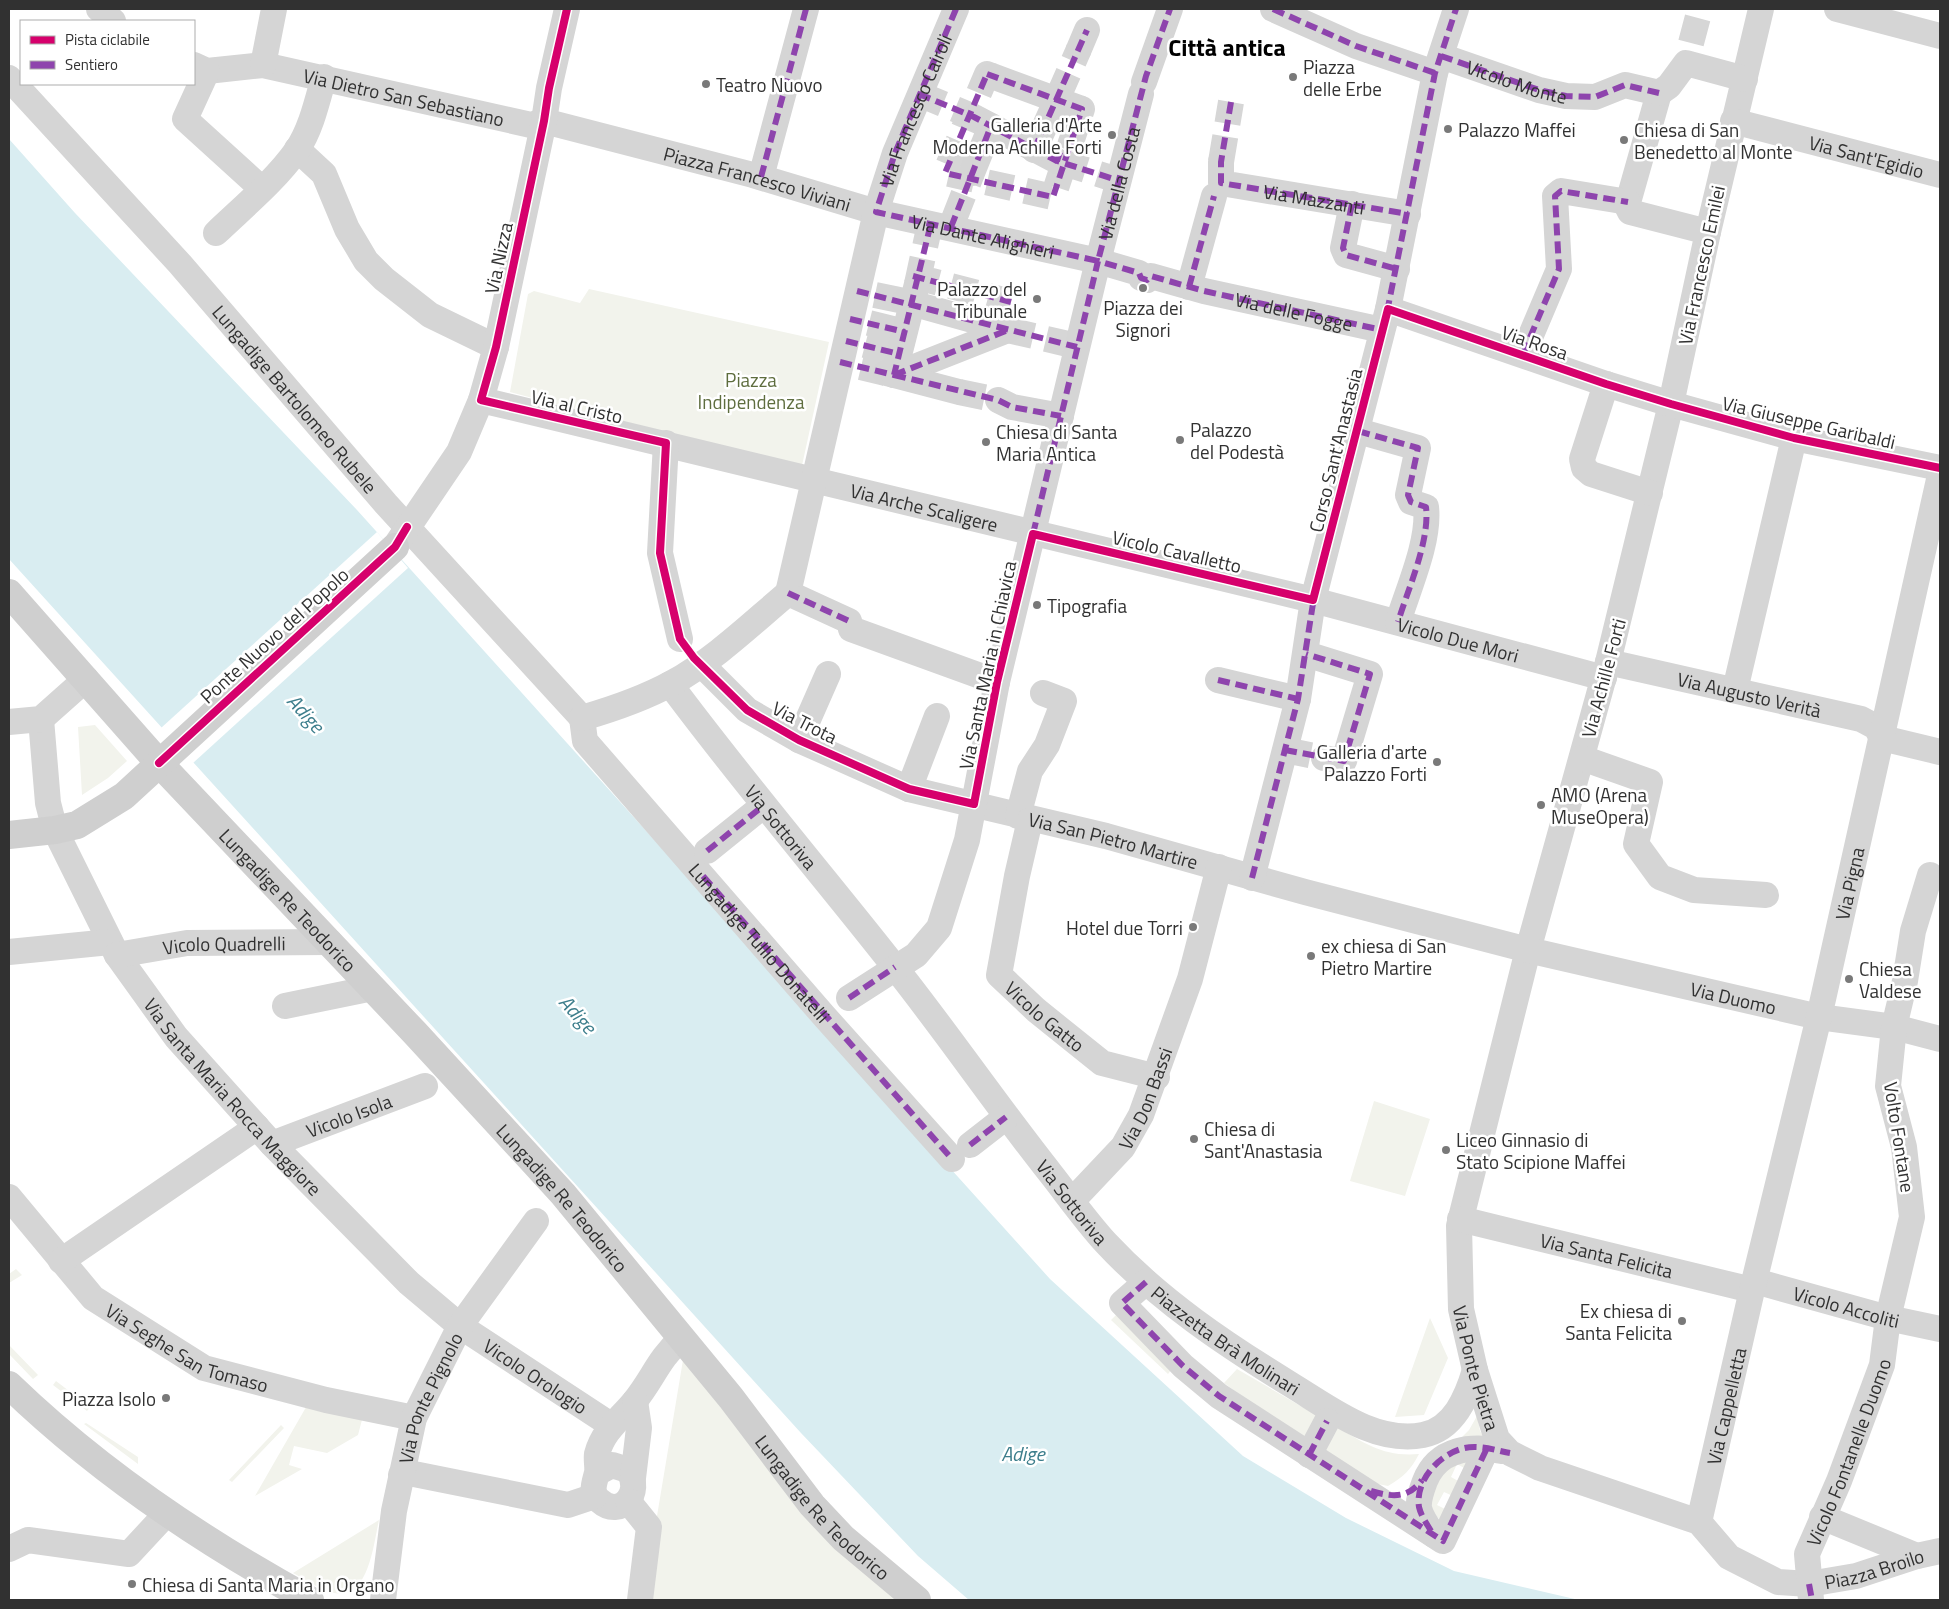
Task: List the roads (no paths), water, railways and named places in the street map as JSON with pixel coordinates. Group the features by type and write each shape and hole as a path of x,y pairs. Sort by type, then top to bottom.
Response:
{"street":[{"path":"98,9 112,20"},
{"path":"263,65 274,9"},
{"path":"544,121 549,88 567,9"},
{"path":"761,177 806,9"},
{"name":"Via Francesco Cairoli","path":"876,212 895,153 956,9"},
{"name":"Via della Costa","path":"1093,261 1143,88 1170,9"},
{"path":"1273,9 1356,46 1438,64 1456,9"},
{"name":"Via Francesco Emilei","path":"1671,404 1733,121 1745,79 1760,9"},
{"path":"1837,9 1940,36"},
{"path":"1708,232 1630,212 1628,202 1659,93 1669,86 1689,53 1745,79"},
{"name":"Vicolo Monte","path":"1438,64 1566,96 1595,97 1625,85 1659,93"},
{"name":"Corso Sant'Anastasia","path":"1252,878 1298,699 1313,600 1358,431 1397,269 1422,136 1438,64"},
{"name":"Via Dietro San Sebastiano","path":"200,68 263,65 531,125 544,121"},
{"path":"195,85 200,68"},
{"path":"972,173 983,122 1053,156 1065,101 992,76"},
{"name":"Lungadige Bartolomeo Rubele","path":"9,78 180,264 401,537 582,718"},
{"path":"216,233 262,189 297,150 313,116 324,78"},
{"path":"195,85 185,118 262,189"},
{"name":"Piazza Francesco Viviani","path":"544,121 761,177 876,212 866,293 855,343 815,481"},
{"name":"Via Nizza","path":"401,537 459,452 481,400 496,347 544,121"},
{"name":"Via Sant'Egidio","path":"1733,121 1940,175"},
{"path":"297,150 324,174 347,229 366,261 393,288 430,315 496,347"},
{"name":"Via Mazzanti","path":"1197,289 1219,180 1408,214"},
{"path":"1523,354 1559,269 1555,196 1561,191 1628,202"},
{"path":"1352,204 1343,248 1346,255 1397,269"},
{"name":"Via Dante Alighieri","path":"876,212 941,225 1093,261"},
{"path":"1093,261 1139,274 1142,278 1148,280 1151,276 1197,289"},
{"name":"Via Santa Maria in Chiavica","path":"895,967 916,955 939,928 967,840 997,682 1070,377 1073,346 1093,261"},
{"name":"Via delle Fogge","path":"1197,289 1385,320"},
{"path":"911,296 1008,330 895,353 911,296"},
{"name":"Via Rosa","path":"1385,320 1523,354 1606,384 1671,404"},
{"path":"895,353 958,392"},
{"path":"1606,384 1582,458 1584,468 1591,474 1650,493"},
{"name":"Via al Cristo","path":"481,400 666,443 815,481"},
{"path":"998,400 1012,407 1060,416"},
{"name":"Via Giuseppe Garibaldi","path":"1671,404 1794,438 1940,468"},
{"name":"Via Achille Forti","path":"1528,950 1606,670 1671,404"},
{"path":"1358,431 1418,448 1408,495 1411,502 1426,507 1427,518 1423,543 1398,622"},
{"path":"1735,690 1794,438"},
{"path":"666,443 660,553 680,638"},
{"name":"Via Pigna","path":"1754,1285 1820,1017 1882,738 1931,559 1940,475"},
{"path":"582,718 629,704 670,684 701,664 788,593 815,481"},
{"name":"Via Arche Scaligere","path":"815,481 1033,534"},
{"name":"Vicolo Cavalletto","path":"1033,534 1313,600"},
{"name":"Ponte Nuovo del Popolo","path":"124,796 401,537"},
{"path":"9,593 86,679 176,747"},
{"path":"788,593 849,621 851,629 997,682"},
{"name":"Vicolo Due Mori","path":"1313,600 1398,622 1606,670"},
{"path":"1306,654 1370,674 1344,761 1324,758"},
{"name":"Via Trota","path":"701,664 747,710 799,740 909,789 974,804"},
{"name":"Via Augusto Verità","path":"1606,670 1735,690 1861,719 1876,727 1882,738"},
{"path":"799,740 828,674"},
{"path":"9,722 41,719 86,679"},
{"path":"1218,680 1298,699"},
{"name":"Via Sottoriva","path":"670,684 763,806 895,967 1006,1117 1072,1201 1105,1242 1146,1282"},
{"path":"1024,818 1030,771 1047,745 1064,702 1043,693"},
{"path":"909,789 937,716"},
{"name":"Lungadige Tullio Donatelli","path":"582,718 584,741 703,876 961,1152 1006,1117"},
{"name":"Via Santa Maria Rocca Maggiore","path":"41,719 48,803 55,830 114,948 176,1037 265,1135 409,1283 460,1326"},
{"path":"1882,738 1940,752"},
{"name":"Lungadige Re Teodorico","path":"196,803 176,747 182,747 179,764 182,778 196,803 330,942 563,1194 731,1398 812,1505 862,1555 917,1600"},
{"path":"1582,758 1650,782 1636,844 1660,877 1694,890 1766,894"},
{"path":"9,835 55,830 76,825 94,816 124,796 153,787 171,791 196,803"},
{"name":"Via San Pietro Martire","path":"974,804 1024,818 1106,836 1252,878 1528,950"},
{"path":"706,851 763,806"},
{"name":"Vicolo Gatto","path":"1024,818 1017,876 999,975 1036,1010 1102,1063 1157,1077"},
{"name":"Via Don Bassi","path":"1072,1201 1123,1147 1142,1115 1190,979 1219,867"},
{"name":"Volto Fontane","path":"1888,1318 1912,1217 1904,1146 1888,1086 1894,1027 1905,981 1913,930 1930,875"},
{"name":"Vicolo Quadrelli","path":"9,952 187,943 330,942"},
{"name":"Via Duomo","path":"1528,950 1820,1017 1894,1027 1940,1039"},
{"name":"Via Ponte Pietra","path":"1528,950 1459,1226 1461,1309 1475,1370 1497,1439 1498,1450 1540,1468 1699,1522 1729,1556 1778,1582 1810,1592"},
{"path":"849,998 895,967"},
{"path":"284,1006 373,988"},
{"name":"Vicolo Isola","path":"61,1261 265,1135 425,1086"},
{"name":"Via Seghe San Tomaso","path":"9,1197 93,1298 204,1368 326,1400 414,1418"},
{"name":"Via Santa Felicita","path":"1460,1220 1754,1285"},
{"name":"Via Ponte Pignolo","path":"383,1600 401,1475 414,1418 460,1326 536,1221"},
{"name":"Piazzetta Brà Molinari","path":"1434,1535 1219,1396 1182,1366 1122,1303 1146,1282 1206,1330 1245,1357 1351,1421 1391,1435 1424,1435 1440,1429 1454,1415 1468,1394 1475,1370"},
{"name":"Vicolo Accoliti","path":"1754,1285 1940,1329"},
{"name":"Via Cappelletta","path":"1699,1522 1754,1285"},
{"name":"Vicolo Fontanelle Duomo","path":"1810,1592 1807,1554 1839,1481 1882,1366 1888,1318"},
{"name":"Vicolo Orologio","path":"460,1326 610,1425"},
{"path":"635,1402 639,1428 631,1489 614,1507 600,1502 596,1484 597,1454 610,1425 635,1402 666,1352 682,1338"},
{"path":"9,1385 79,1449 134,1489 238,1561 310,1600"},
{"path":"1309,1455 1327,1421"},
{"path":"1462,1449 1498,1450 1443,1541 1434,1535 1419,1507 1420,1492 1439,1457 1462,1449"},
{"name":"Piazzetta Brà Molinari","path":"1364,1490 1399,1496 1414,1490 1439,1457"},
{"path":"401,1475 409,1473 568,1505 596,1484 612,1465 628,1470 631,1489 649,1527 640,1600"},
{"path":"18,1545 130,1554 167,1512"},
{"path":"1822,1517 1929,1553"},
{"name":"Piazza Broilo","path":"1810,1592 1929,1553"}],"water":[{"name":"Adige","path":"9,139 75,213 357,510 1050,1279 1243,1456 1346,1518 1454,1571 1579,1600 969,1600 918,1556 801,1433 9,559"}],"tunnel":[{"path":"1691,43 1700,9"},
{"path":"1058,97 1079,49"},
{"path":"992,76 987,74 945,173 1053,197 1082,109 1079,108"},
{"path":"919,94 974,117"},
{"path":"1221,162 1231,102"},
{"path":"1061,162 1111,178"},
{"path":"954,219 972,173"},
{"path":"917,284 928,233"},
{"path":"913,276 1011,302"},
{"path":"875,295 904,301"},
{"path":"869,323 897,330"},
{"path":"1008,330 1068,344"},
{"path":"865,345 892,352"},
{"path":"861,367 886,373"},
{"path":"959,392 998,400"},
{"path":"1285,750 1324,758"}],"place":[{"name":"Piazza delle Erbe","path":"1293,77"},
{"name":"Teatro Nuovo","path":"706,84"},
{"name":"Palazzo Maffei","path":"1448,129"},
{"name":"Galleria d'Arte Moderna Achille Forti","path":"1112,135"},
{"name":"Chiesa di San Benedetto al Monte","path":"1624,140"},
{"name":"Piazza dei Signori","path":"1143,288"},
{"name":"Palazzo del Tribunale","path":"1037,299"},
{"name":"Palazzo del Podestà","path":"1180,440"},
{"name":"Chiesa di Santa Maria Antica","path":"986,442"},
{"name":"Tipografia","path":"1037,605"},
{"name":"Galleria d'arte Palazzo Forti","path":"1437,762"},
{"name":"AMO (Arena MuseOpera)","path":"1541,805"},
{"name":"Hotel due Torri","path":"1193,927"},
{"name":"ex chiesa di San Pietro Martire","path":"1311,956"},
{"name":"Chiesa Valdese","path":"1849,979"},
{"name":"Chiesa di Sant'Anastasia","path":"1194,1139"},
{"name":"Liceo Ginnasio di Stato Scipione Maffei","path":"1446,1150"},
{"name":"Ex chiesa di Santa Felicita","path":"1682,1321"},
{"name":"Piazza Isolo","path":"166,1398"},
{"name":"Chiesa di Santa Maria in Organo","path":"132,1584"}],"district":[{"name":"Città antica","path":"1227,47"}],"park label":[{"name":"Piazza Indipendenza","path":"751,390"}]}
